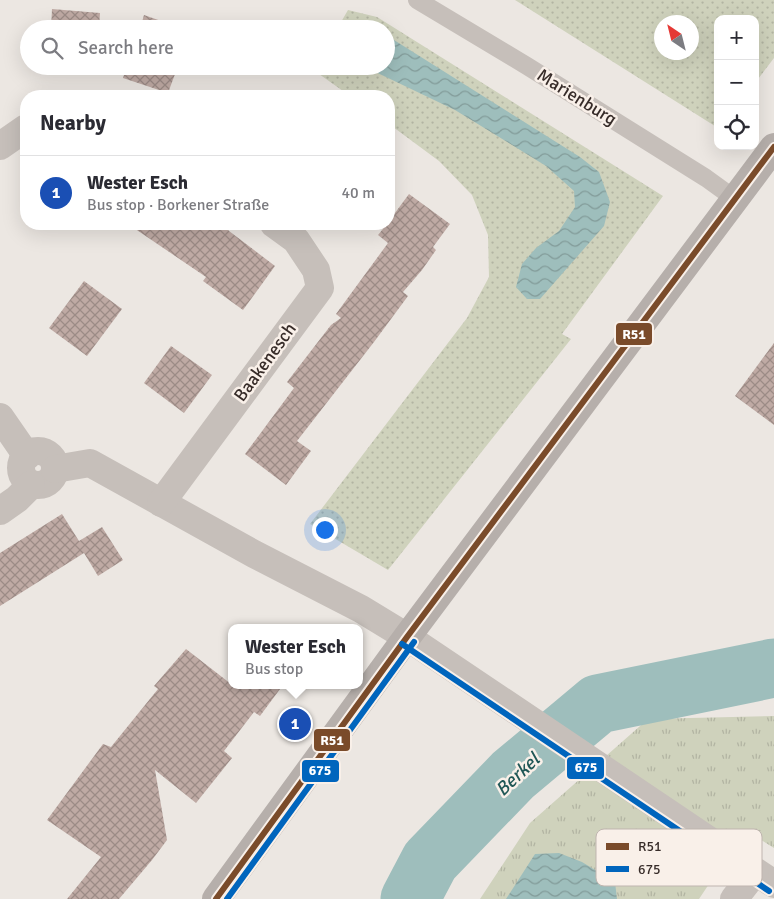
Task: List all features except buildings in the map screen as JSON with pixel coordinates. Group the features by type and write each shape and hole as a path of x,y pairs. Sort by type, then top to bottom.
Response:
{"street":[{"path":"0,146 20,132"},
{"path":"216,899 407,637 774,147"},
{"name":"Baakenesch","path":"162,502 320,288 316,270 296,240 282,230"},
{"path":"0,417 27,456"},
{"path":"39,451 48,454 53,461 55,469 53,476 48,482 42,485 31,485 23,478 20,468 24,458 27,456 30,452 39,451"},
{"path":"55,469 90,463 254,554 361,609 407,637 692,829"},
{"path":"0,511 17,499 31,485"},
{"path":"734,899 753,886"}],"lane":[{"name":"Marienburg","path":"417,0 706,178 735,199"}],"green space":[{"path":"515,0 774,0 774,58 759,78 759,15 714,15 714,125"},
{"path":"348,10 377,17 382,20 342,20"},
{"path":"395,28 663,196 562,334 571,339 388,570 310,524 467,318 489,277 488,235 472,195 439,161 395,128 395,90 342,90 320,75 395,75"},
{"path":"774,716 774,848 762,841 762,829 596,829 596,886 708,886 699,899 480,899 530,823 648,719"}],"water":[{"path":"395,41 580,157 599,172 610,202 604,226 540,299 527,299 516,287 522,264 536,248 559,231 575,207 574,191 546,166 455,110 382,75 395,75"},
{"path":"559,853 582,862 596,870 596,886 615,886 617,899 506,899 535,854"}],"waterway":[{"name":"Berkel","path":"410,899 430,861 513,775 598,704 774,668"}],"transit line":[{"name":"R51","path":"216,899 407,637 774,147"},
{"name":"675","path":"227,899 414,642"},
{"name":"675","path":"402,644 677,829"},
{"name":"675","path":"762,886 769,891"}],"place":[{"name":"Wester Esch","path":"295,724"}]}
